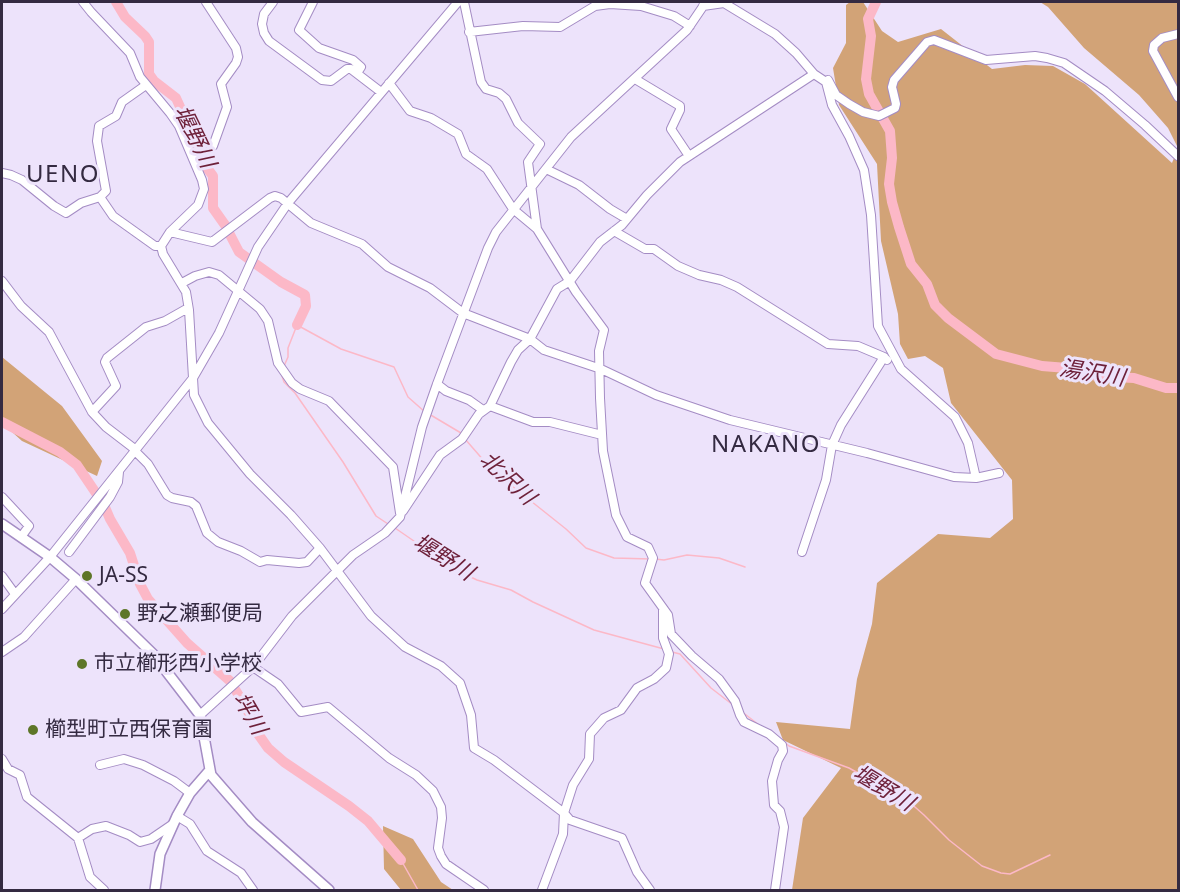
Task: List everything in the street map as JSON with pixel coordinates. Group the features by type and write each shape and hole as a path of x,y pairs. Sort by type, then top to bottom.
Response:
{"main road":[{"path":"2,524 50,557 76,579 153,654 200,715 211,775 252,822 329,891"},
{"path":"155,891 160,854 175,820 190,793 210,770"}],"street":[{"path":"84,2 130,53 140,77 170,113 197,157 202,180 202,197 193,212 170,232 161,246 163,254 182,283 188,308 194,395 200,410 250,474 320,548 371,616 405,647 441,666 460,683 471,715 474,748 494,760 570,820 622,838 637,872 650,891"},
{"path":"197,157 213,146 226,107 221,84 238,57 236,48 206,2"},
{"path":"273,2 264,14 262,24 269,41 322,80 331,81 347,69 357,73 381,92"},
{"path":"313,2 299,30 320,48 353,60 361,67 357,73"},
{"path":"2,609 50,557 193,378 219,333 255,253 288,203 458,2"},
{"path":"464,2 481,82 486,89 499,93 506,99 518,123 540,144 528,162 537,229"},
{"path":"469,32 523,26 560,27 595,6 609,3 640,6 674,16 690,26"},
{"path":"400,516 427,413 488,248 513,209 571,137 690,26 705,4 724,3 775,34 814,74 827,79 836,95 863,112 879,116 891,110 896,104 892,87 894,80 927,42 934,40 986,60 1035,56 1064,63 1105,91 1179,156"},
{"path":"1179,34 1162,38 1154,45 1153,51 1156,60 1179,97"},
{"path":"200,715 250,669 292,616 353,555 392,526 440,455 464,436 478,414 487,408 518,350 530,339 556,289 570,281 600,242 627,219 646,195 680,162 814,74"},
{"path":"822,78 826,82 832,105 864,170 872,227 878,326 901,369"},
{"path":"635,79 680,106 671,129 689,156"},
{"path":"389,83 410,111 431,118 458,134 466,153 487,169 513,209 537,229 580,299 604,330 599,351 602,435 615,515 627,537 648,547 652,560 645,583 668,615 671,634 719,679 736,703 744,722 769,734 782,745 783,751 772,782 774,805 780,811 784,827 775,891"},
{"path":"2,173 22,180 66,213 81,203 100,196 106,191 98,141 99,126 116,116 122,102 146,85"},
{"path":"546,169 579,185 610,210 627,219"},
{"path":"100,196 113,216 155,246 161,246"},
{"path":"170,232 207,242 216,240 275,196 288,203 311,223 362,244 388,267 430,288 463,313 530,339 544,350 601,369 656,395 730,420 930,469 954,477 976,478 999,473"},
{"path":"614,231 645,249 654,249 678,266 737,287 828,344 858,346 884,357 901,369 955,417 968,444 976,478"},
{"path":"182,283 209,272 227,280 260,309 268,321 275,355 292,383 300,389 329,401 393,467 400,516"},
{"path":"2,281 21,306 49,332 92,412 148,464 167,495 196,506 207,533 219,542 260,562 267,560 307,562 320,548"},
{"path":"92,412 116,386 105,362 107,358 146,327 165,321 188,308"},
{"path":"802,552 826,480 832,445 841,425 884,357"},
{"path":"437,384 446,391 487,408 533,422 550,422 602,435"},
{"path":"69,552 110,497 118,482 119,470"},
{"path":"2,497 29,526 21,537"},
{"path":"2,576 15,594"},
{"path":"2,652 24,637 76,579"},
{"path":"542,891 563,834 564,813 573,785 589,759 590,734 604,718 621,710 637,688 654,679 666,668 667,650 663,638 663,608"},
{"path":"250,669 278,684 301,712 328,707 389,758 416,775 433,791 441,807 442,818 438,848 441,856 446,864 484,891"},
{"path":"2,759 8,769 20,774 27,797 78,838 90,877 104,891"},
{"path":"100,765 124,759 143,765 174,781 190,793"},
{"path":"78,838 92,829 106,826 141,842 151,839 175,820 190,824 207,851 241,873 253,891"}],"shaded area":[{"path":"850,2 863,2 882,31 898,42 941,29 992,69 1025,65 1053,66 1085,84 1172,163 1178,148 1178,890 792,890 803,818 841,768 783,740 776,722 850,729 857,679 872,624 877,583 938,534 990,538 1013,519 1012,480 951,403 943,368 925,356 908,359 900,344 898,314 881,241 877,164 839,105 833,68 846,43 846,5"},
{"path":"1040,2 1178,2 1178,148 1168,128 1139,95 1084,48 1048,7"},
{"path":"2,357 62,406 102,461 97,476 22,441 2,423"},
{"path":"383,826 413,839 441,882 453,890 401,890 384,869"}],"waterway":[{"name":"堰野川","path":"116,2 125,17 149,42 149,74 154,81 176,98 201,160 213,176 213,208 239,252 281,282 305,295 306,306 297,325"},
{"name":"湯沢川","path":"876,2 868,19 871,36 866,79 869,94 890,131 892,158 889,184 899,227 911,264 927,284 935,305 948,318 996,354 1042,366 1067,368 1096,376 1134,378 1166,388 1178,388"},
{"name":"北沢川","path":"284,366 297,325 341,349 394,367 408,397 425,412"},
{"name":"堰野川","path":"281,373 284,382 295,393 343,462 376,516 388,524"},
{"name":"北沢川","path":"429,414 461,433"},
{"name":"坪川","path":"2,422 60,452 77,465 104,505 130,553 140,584 148,599 187,643 230,681 247,709 256,731 268,748 284,762 368,821 401,860"},
{"name":"北沢川","path":"465,439 492,470 566,529 586,548 614,558 651,559"},
{"name":"堰野川","path":"395,528 456,570 477,580 511,590 594,630 664,649"},
{"name":"北沢川","path":"655,559 664,560 687,555 719,558 745,567"},
{"name":"堰野川","path":"672,652 680,654 711,688 733,705"},
{"name":"堰野川","path":"741,711 759,725"},
{"name":"堰野川","path":"771,731 789,746 849,768 907,800 949,840 982,866 1010,874 1050,855"},
{"name":"坪川","path":"401,860 418,890"}],"place":[{"name":"JA-SS","path":"87,576"},
{"name":"野之瀬郵便局","path":"125,614"},
{"name":"市立櫛形西小学校","path":"82,664"},
{"name":"櫛型町立西保育園","path":"33,730"}],"district":[{"name":"UENO","path":"63,175"},
{"name":"NAKANO","path":"766,445"}]}
